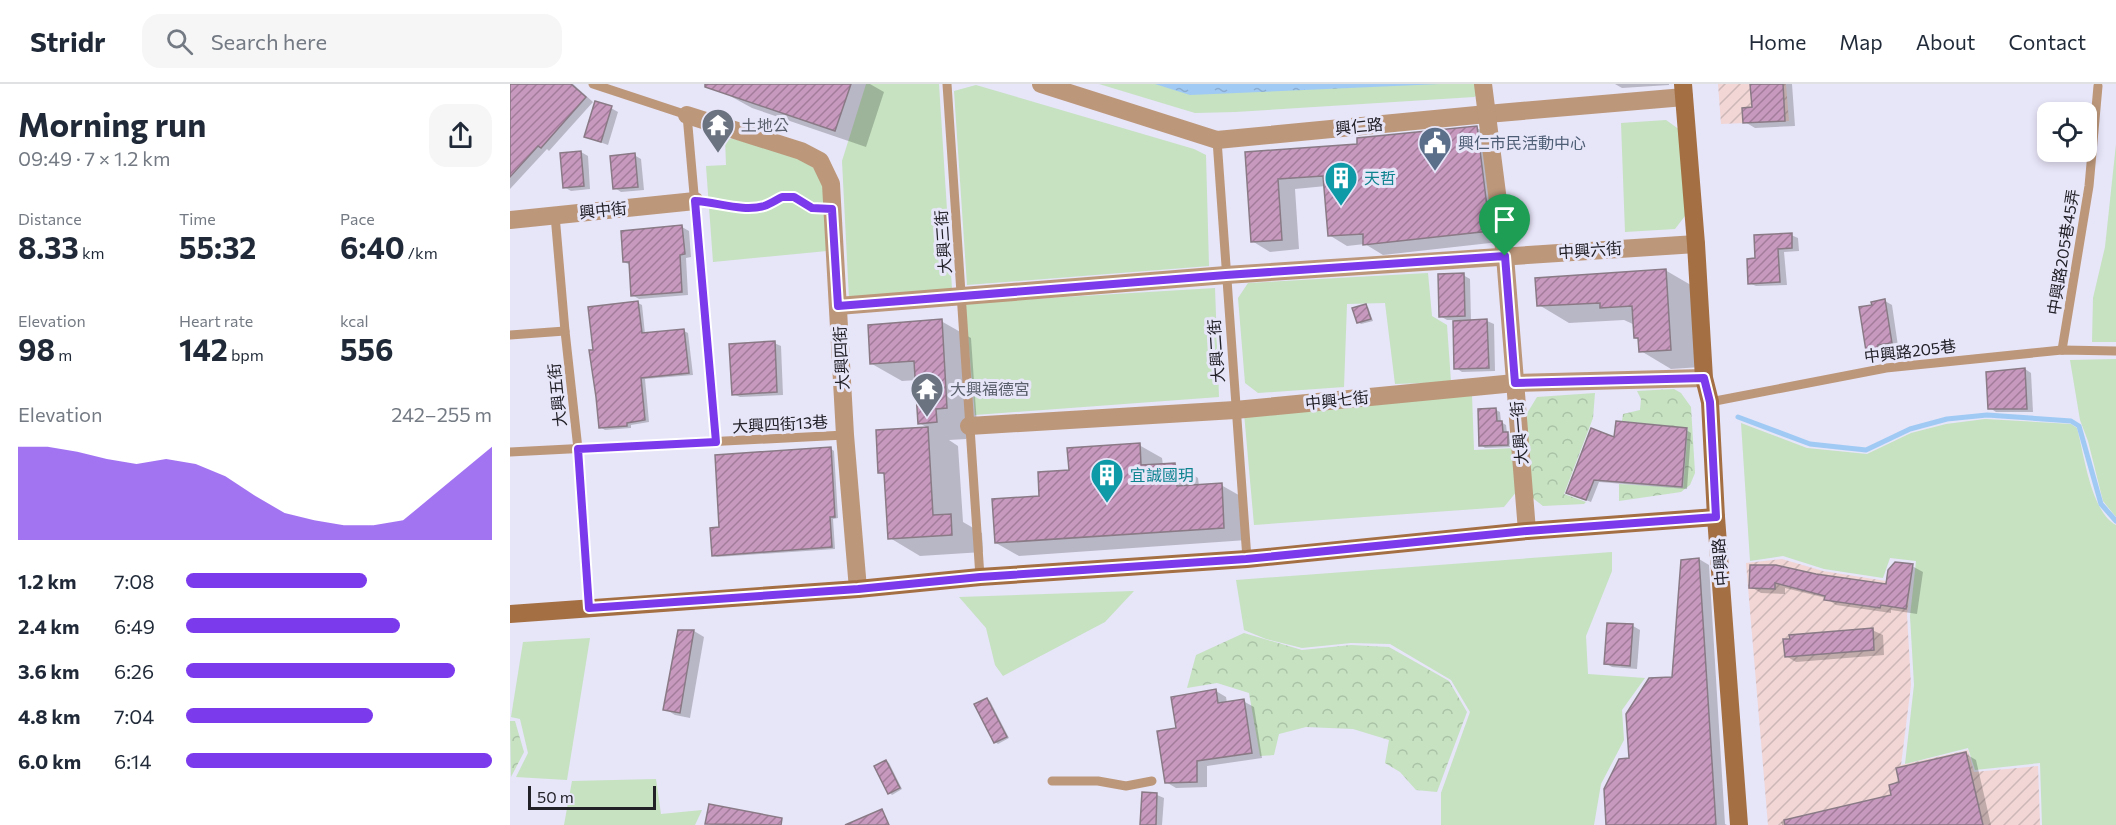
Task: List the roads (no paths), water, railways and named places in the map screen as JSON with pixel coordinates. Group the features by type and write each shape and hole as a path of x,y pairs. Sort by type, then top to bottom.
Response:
{"street":[{"name":"興仁路","path":"1041,84 1217,140 1487,114 1684,91"},
{"name":"大興一街","path":"1483,84 1505,256 1527,531"},
{"name":"中興路","path":"1684,91 1704,378 1710,402 1716,517 1739,825"},
{"name":"大興四街","path":"687,114 801,151 820,161 831,184 845,435 858,589"},
{"name":"興中街","path":"510,220 695,201"},
{"name":"中興六街","path":"838,306 1226,275 1696,244"},
{"name":"中興七街","path":"969,426 1235,410 1515,383 1704,378"},
{"path":"510,614 858,589 980,577 1246,559 1527,531 1716,517"}],"lane":[{"path":"593,84 687,114 716,442"},
{"name":"大興三街","path":"947,84 980,577"},
{"name":"中興路205巷45弄","path":"2062,350 2089,186 2098,86"},
{"name":"大興二街","path":"1217,140 1246,559"},
{"name":"大興五街","path":"555,215 578,449 589,608"},
{"path":"510,335 565,331"},
{"name":"中興路205巷","path":"1710,402 1886,368 2062,350 2116,351"},
{"name":"大興四街13巷","path":"510,452 845,435"},
{"path":"1052,782 1098,781 1126,786 1152,781"}],"water":[{"path":"1155,84 1440,84 1190,95"}],"waterway":[{"path":"1738,417 1810,444 1866,450 1910,429 1947,419 1987,415 2071,421 2079,426 2101,504 2116,521"}],"place":[{"name":"土地公","path":"718,154"},
{"name":"興仁市民活動中心","path":"1435,172"},
{"name":"天哲","path":"1341,207"},
{"name":"大興福德宮","path":"927,418"},
{"name":"宜誠國玥","path":"1107,504"}]}
